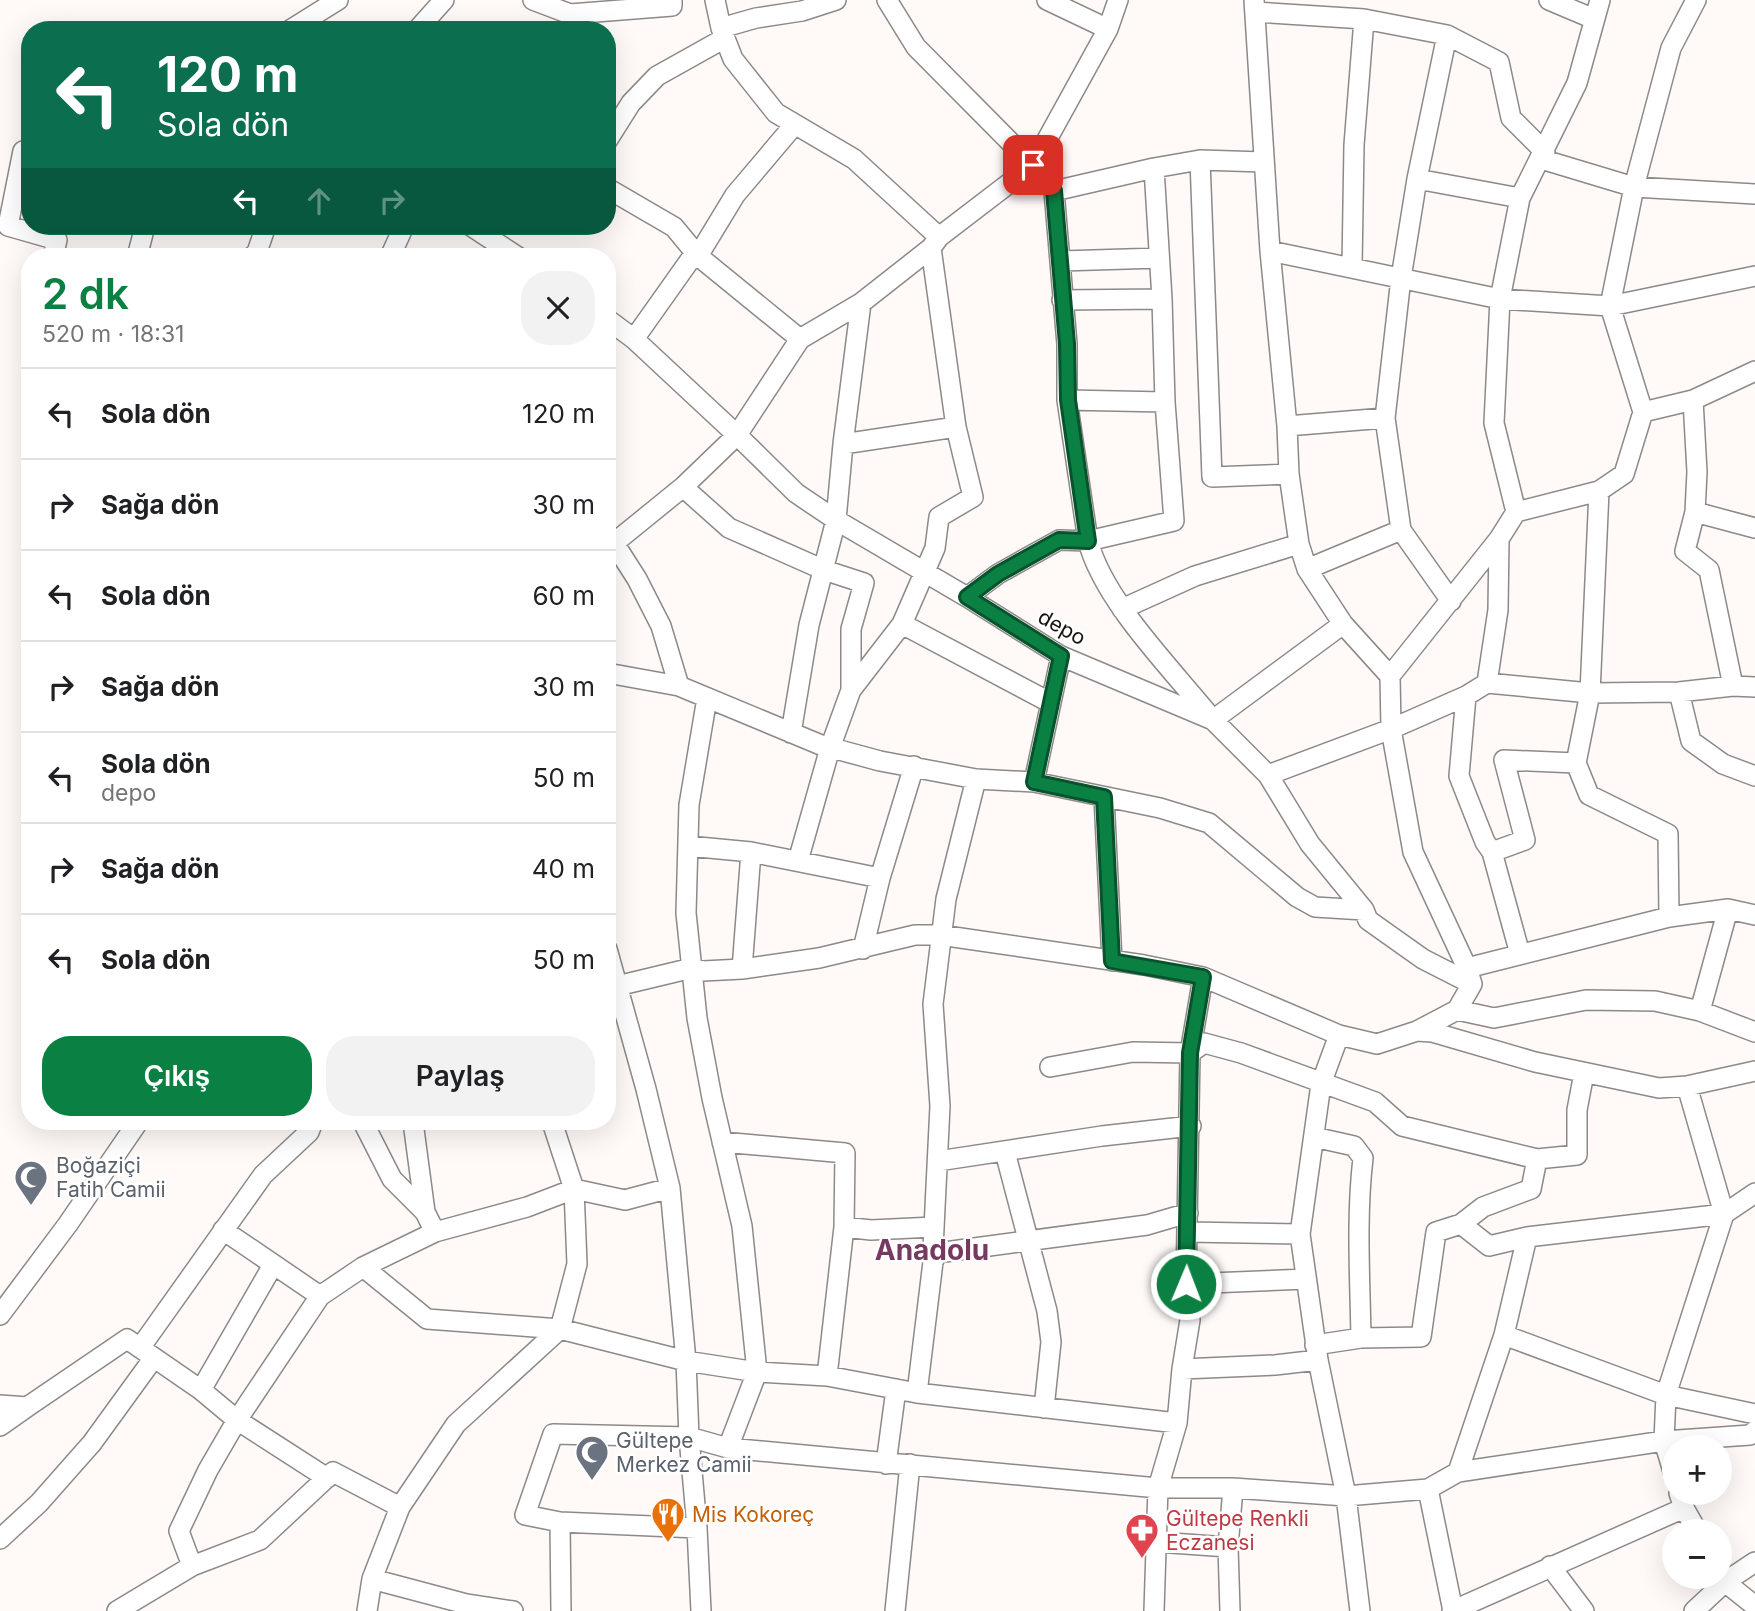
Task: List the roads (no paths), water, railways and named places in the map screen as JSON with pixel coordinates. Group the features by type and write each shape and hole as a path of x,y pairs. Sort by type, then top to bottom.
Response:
{"street":[{"path":"304,21 338,0"},
{"path":"425,21 444,0"},
{"path":"533,0 565,14 673,6 672,0"},
{"path":"715,0 733,59 776,113 854,159 935,243 956,427 973,497 939,517 935,548 902,624 852,690 830,748 798,861"},
{"path":"616,127 631,103 656,76 723,33 756,18 802,11 836,0"},
{"path":"887,0 916,47 1033,165 1054,191 1067,344 1068,400 1088,541 1093,562 1122,609 1213,720 1343,624"},
{"path":"1048,0 1108,29"},
{"path":"616,540 683,487 737,435 800,339 861,303 1033,165 1108,29 1118,0"},
{"path":"1516,512 1494,423 1500,299 1520,198 1577,83 1597,9 1549,0"},
{"path":"1470,976 1413,852 1391,729 1390,676 1499,539 1516,512 1600,491 1624,474 1643,412 1610,306 1634,187 1671,48 1696,0"},
{"path":"1390,676 1343,624 1307,569 1299,544 1289,474 1270,251 1254,6 1364,19 1447,36 1499,62 1511,118 1543,155 1634,187 1755,194"},
{"path":"1352,267 1354,145 1364,19"},
{"path":"1447,36 1417,179 1401,278 1385,418 1401,530 1451,601"},
{"path":"634,339 690,260 698,256 735,195 795,124"},
{"path":"1054,191 1199,160 1264,162"},
{"path":"1199,160 1212,477 1289,474"},
{"path":"21,161 8,226 21,230"},
{"path":"967,597 998,574 1059,540 1088,541 1174,521 1153,168"},
{"path":"1417,179 1520,198"},
{"path":"616,193 674,227 698,256 800,339"},
{"path":"40,235 57,240 55,248"},
{"path":"485,235 504,248"},
{"path":"1270,251 1500,299 1610,306 1755,276"},
{"path":"1061,261 1158,258"},
{"path":"1062,300 1162,299"},
{"path":"791,733 809,625 836,520 861,303"},
{"name":"depo","path":"616,326 634,339 796,493 836,520 1061,656 1213,720 1268,775 1310,844 1364,911 1368,920 1423,959 1470,976"},
{"path":"1643,412 1693,400 1755,371"},
{"path":"1068,400 1165,402"},
{"path":"1693,400 1697,472 1695,512 1685,551 1709,570 1733,686"},
{"path":"1287,426 1385,418"},
{"path":"843,444 956,427"},
{"path":"683,487 729,528 824,570 864,583 851,629 852,690"},
{"path":"1600,491 1590,692 1576,763 1589,795 1668,834 1669,917"},
{"path":"1695,512 1755,528"},
{"path":"1307,569 1401,530"},
{"path":"1488,683 1498,610 1499,539"},
{"path":"1122,609 1195,576 1299,544"},
{"path":"616,551 637,579 661,626 679,686"},
{"path":"902,624 1051,703"},
{"path":"1034,782 1061,656"},
{"path":"616,675 679,686 830,748 880,761 976,779 1034,782 1160,808 1209,823 1297,897 1315,907 1364,911"},
{"path":"1268,775 1391,729 1466,696 1488,683 1590,692 1679,692 1733,686 1755,687"},
{"path":"1679,692 1691,741 1723,764 1755,776"},
{"path":"1466,696 1459,775 1485,842 1492,852 1520,954"},
{"path":"707,698 689,805 686,913 696,1018 742,1226 757,1372 728,1448"},
{"path":"1492,852 1525,840 1504,760 1576,763"},
{"path":"863,948 880,878 914,766"},
{"path":"937,1253 933,1248 940,1106 933,1004 940,935 976,779"},
{"path":"1104,797 1112,961"},
{"path":"688,846 751,852 880,878"},
{"path":"742,969 751,852"},
{"path":"1457,1010 1470,976 1520,954 1669,917 1728,909 1755,915"},
{"path":"1700,1011 1728,909"},
{"path":"617,986 692,968 704,971 742,969 819,958 915,935 940,935 1203,977 1339,1035 1377,1044 1417,1031 1457,1010 1494,1018 1540,1008 1606,999 1654,1001 1700,1011 1755,1032"},
{"path":"1154,1611 1158,1489 1177,1423 1190,1320 1186,1284 1191,1126 1190,1053 1203,977"},
{"path":"616,982 670,1188 687,1361 689,1437 701,1611"},
{"path":"1417,1031 1432,1032 1584,1073 1659,1088 1687,1086 1755,1071"},
{"path":"1339,1035 1321,1084 1300,1234 1317,1352 1346,1496 1360,1611"},
{"path":"1051,1067 1133,1052 1190,1053 1204,1043 1241,1053 1376,1102 1402,1126 1537,1159 1577,1155 1577,1110 1584,1073"},
{"path":"1664,1435 1666,1395 1724,1214 1687,1086"},
{"path":"938,1161 1102,1136 1191,1126"},
{"path":"0,1315 68,1224 133,1130"},
{"path":"0,1539 39,1503 92,1443 223,1230 263,1175 310,1130"},
{"path":"367,1130 392,1178 425,1212 435,1232"},
{"path":"414,1130 425,1212"},
{"path":"367,1611 372,1579 400,1507 456,1424 560,1329 577,1264 574,1189 555,1130"},
{"path":"1314,1137 1354,1146 1363,1158 1359,1261 1361,1338"},
{"path":"722,1142 845,1153 844,1227 827,1376"},
{"path":"1005,1152 1047,1311 1051,1342 1044,1408"},
{"path":"1182,1369 1276,1365 1361,1338 1421,1337 1436,1232 1461,1224 1483,1207 1531,1189 1537,1159"},
{"path":"192,1566 179,1531 208,1470 237,1420 320,1296 363,1267 435,1232 527,1207 574,1189 625,1200 670,1188"},
{"path":"1461,1224 1489,1246 1528,1237 1724,1214 1755,1193"},
{"path":"937,1253 1147,1225 1188,1223 1300,1234"},
{"path":"844,1227 871,1230 934,1227"},
{"path":"223,1230 320,1296"},
{"path":"1458,1472 1504,1335 1528,1237"},
{"path":"916,1392 933,1262 937,1253"},
{"path":"201,1390 273,1265"},
{"path":"363,1267 427,1319 560,1329 687,1361 757,1372 827,1376 916,1392 1177,1423"},
{"path":"1186,1284 1307,1279"},
{"path":"1504,1335 1666,1395 1755,1414"},
{"path":"0,1426 127,1339 201,1390 237,1420 327,1478"},
{"path":"886,1464 896,1389"},
{"path":"0,1405 27,1407"},
{"path":"1732,1436 1750,1435 1755,1430"},
{"path":"697,1528 560,1522 525,1515 553,1434 689,1437 728,1448 1158,1489 1233,1488 1346,1496 1428,1489 1458,1472 1662,1441"},
{"path":"895,1611 910,1464"},
{"path":"117,1611 192,1566 260,1540 333,1472 400,1507"},
{"path":"1230,1611 1228,1547 1233,1488"},
{"path":"1428,1489 1453,1611 1671,1505"},
{"path":"560,1522 561,1611"},
{"path":"1157,1542 1228,1547"},
{"path":"1732,1574 1755,1562"},
{"path":"1550,1566 1584,1611"},
{"path":"372,1579 466,1604 513,1611"},
{"path":"1732,1586 1755,1606"},
{"path":"1699,1609 1714,1589"}],"place":[{"name":"Boğaziçi Fatih Camii","path":"31,1207"},
{"name":"Gültepe Merkez Camii","path":"592,1482"},
{"name":"Mis Kokoreç","path":"668,1544"},
{"name":"Gültepe Renkli Eczanesi","path":"1142,1560"}],"district":[{"name":"Anadolu","path":"932,1250"}]}
